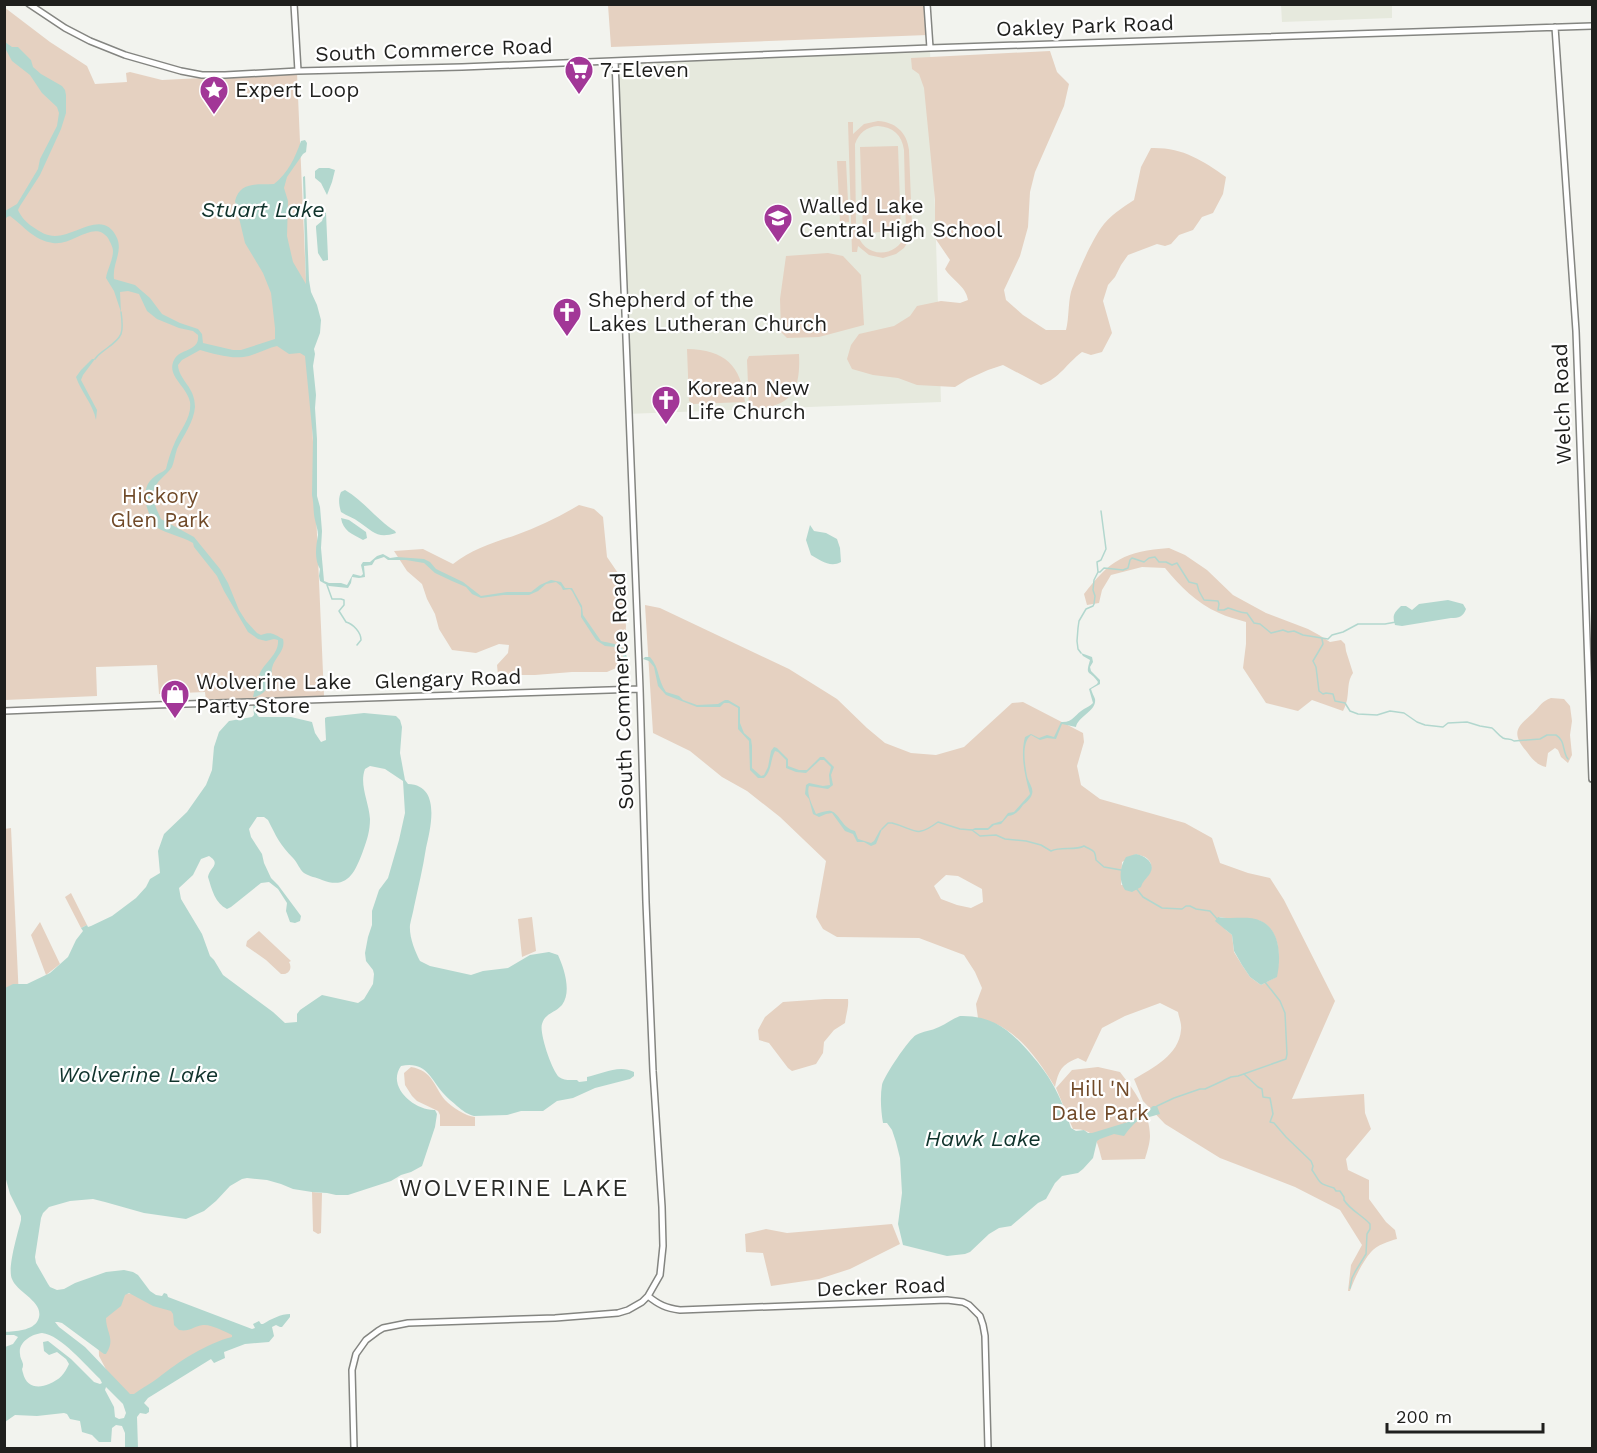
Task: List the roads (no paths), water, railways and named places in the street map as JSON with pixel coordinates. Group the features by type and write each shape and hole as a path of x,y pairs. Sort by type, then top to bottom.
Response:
{"street":[{"path":"29,4 65,28 90,41 125,55 181,71 202,75 225,75 298,71"},
{"name":"South Commerce Road","path":"294,4 298,71 615,61 640,689 646,910 662,1207 663,1246 660,1275 648,1296"},
{"path":"927,4 930,48"},
{"name":"Oakley Park Road","path":"615,61 1593,26"},
{"name":"Welch Road","path":"1555,27 1576,331 1593,779"},
{"name":"Glengary Road","path":"4,711 640,689"},
{"path":"354,1449 351,1370 356,1354 366,1340 382,1328 408,1323 555,1318 618,1313 628,1310 648,1296"},
{"name":"Decker Road","path":"648,1296 659,1305 680,1310 947,1300 963,1302 980,1316 985,1336 988,1449"}],"water":[{"name":"Stuart Lake","path":"5,42 12,47 18,47 31,60 33,67 62,86 66,95 66,113 61,129 40,175 18,210 21,215 36,229 52,236 63,235 97,224 111,229 119,243 114,279 135,285 150,298 162,314 198,329 202,334 203,343 241,350 275,339 271,293 263,273 245,243 235,201 237,195 245,187 274,184 290,165 301,141 305,140 307,143 306,152 287,177 284,188 288,201 287,236 293,262 306,284 303,177 305,176 309,280 321,320 320,333 314,349 313,366 316,395 317,496 322,531 324,581 347,585 353,574 361,576 363,574 361,565 363,562 370,562 383,554 390,558 424,559 436,569 463,582 481,596 507,592 531,592 551,580 561,582 565,588 572,588 582,606 583,615 601,641 619,646 624,650 628,659 623,657 622,652 615,647 605,646 596,640 581,617 581,608 572,591 563,590 556,582 546,584 529,595 481,598 472,594 466,587 435,573 424,563 388,560 384,557 375,560 372,565 364,566 365,577 352,577 348,588 329,586 320,581 316,552 318,533 312,495 313,438 305,356 300,353 289,354 277,346 243,357 224,356 200,350 182,360 178,365 194,400 194,413 177,449 172,467 154,489 153,499 161,519 194,537 220,569 239,610 257,633 272,634 283,639 282,650 272,668 272,683 261,694 253,697 262,669 276,650 278,640 258,639 248,632 217,576 193,543 156,527 146,501 146,488 149,482 166,469 189,413 188,396 175,376 172,366 177,356 196,344 198,335 193,331 157,319 147,311 139,294 128,291 120,292 121,312 114,291 106,278 112,258 112,246 102,233 90,232 68,241 53,243 34,236 10,216 5,220 5,211 17,204 38,169 40,159 57,126 59,113 57,107 42,93 30,75 12,61 5,48"},
{"path":"319,168 335,170 327,195 321,183 315,178 315,171"},
{"path":"325,212 328,260 323,261 318,253 316,226 322,221"},
{"path":"92,359 95,359 81,380 97,410 96,420 76,377"},
{"path":"345,490 396,533 376,534 341,512 339,497"},
{"path":"341,518 349,520 366,532 367,538 363,540 349,532"},
{"path":"810,525 814,531 826,533 837,539 841,562 829,564 811,555 806,540"},
{"path":"1448,600 1463,604 1466,609 1462,615 1456,618 1395,625 1394,614 1401,606 1412,610 1419,604"},
{"path":"1081,653 1092,657 1091,671 1100,680 1100,684 1091,689 1095,699 1093,707 1077,723 1076,727 1062,724 1056,739 1040,740 1031,735 1026,743 1025,766 1032,790 1031,797 1001,824 994,825 988,830 971,830 988,828 992,824 1002,821 1008,813 1014,812 1030,794 1023,759 1025,737 1031,734 1039,738 1047,735 1054,737 1061,722 1071,720 1093,703 1089,689 1098,682 1088,671 1090,660"},
{"path":"650,657 653,661 666,692 697,705 718,704 728,700 740,707 740,723 744,733 751,739 752,768 761,776 768,767 774,747 788,759 788,766 799,770 807,770 820,757 824,757 834,767 831,775 833,785 828,789 809,786 809,796 816,814 831,811 847,827 855,831 858,839 871,843 882,829 876,844 871,846 864,842 857,842 853,834 845,831 832,813 819,817 813,814 809,799 805,794 806,785 809,783 830,785 831,767 824,760 820,760 806,773 796,772 786,768 786,760 775,751 767,775 764,778 758,778 750,770 749,741 738,729 738,708 729,703 724,703 720,707 697,707 666,695 658,686 654,667 649,661 643,659"},
{"name":"Wolverine Lake","path":"253,705 258,705 257,715 259,717 291,717 312,722 321,742 326,740 325,718 327,717 364,713 396,716 402,727 400,753 405,780 408,784 418,786 425,791 430,799 431,808 430,829 410,925 411,939 420,961 430,966 471,975 508,968 530,955 549,952 558,955 565,973 567,987 565,1000 559,1008 545,1018 542,1024 542,1035 556,1073 563,1079 579,1082 587,1081 587,1077 616,1069 634,1072 634,1076 595,1088 573,1098 557,1101 543,1111 474,1116 463,1111 448,1098 422,1068 401,1066 397,1074 397,1082 405,1096 419,1106 435,1110 437,1114 422,1166 391,1181 348,1195 336,1195 293,1189 267,1180 247,1178 230,1186 204,1211 186,1219 144,1213 93,1199 70,1201 49,1207 41,1218 35,1257 50,1287 57,1290 64,1289 106,1272 124,1270 138,1275 156,1295 167,1294 168,1297 252,1329 255,1328 253,1324 259,1321 263,1324 283,1315 290,1314 290,1317 282,1327 276,1325 272,1327 274,1336 269,1342 245,1344 224,1352 225,1358 214,1363 211,1359 148,1398 144,1403 149,1408 149,1412 140,1413 137,1417 138,1448 125,1448 125,1433 122,1426 116,1425 112,1428 111,1442 99,1442 92,1435 82,1432 80,1421 70,1419 64,1413 37,1416 15,1415 5,1422 5,1347 13,1344 18,1337 5,1335 5,1332 23,1330 36,1324 39,1314 35,1303 15,1284 11,1274 21,1216 10,1194 5,1176 5,988 13,984 27,984 50,973 68,957 83,931 81,928 112,916 136,898 150,879 160,873 158,851 164,834 187,812 206,785 212,770 214,747 219,732 229,721 254,715","holes":["370,766 385,769 403,781 405,813 388,878 379,890 372,911 372,925 365,953 366,961 373,970 373,984 364,999 358,1003 322,995 300,1010 297,1014 297,1022 285,1023 223,975 210,956 202,934 181,899 179,888 193,875 201,859 209,856 215,864 208,877 214,896 227,909 261,883 269,882 278,889 287,903 286,911 290,922 300,921 301,916 271,878 249,829 257,817 264,817 281,844 304,873 331,882 344,881 357,866 369,831 370,819 363,781 365,769","129,1293 153,1306 171,1311 174,1325 179,1330 206,1325 222,1330 232,1337 193,1354 134,1394 130,1394 85,1347 55,1322 62,1323 106,1354 110,1344 106,1318 121,1306 125,1295","38,1334 49,1335 65,1345 102,1383 94,1382 71,1359 48,1341 43,1342 44,1351 49,1355 57,1352 69,1364 61,1376 53,1382 45,1386 30,1384 23,1373 20,1350 26,1339","106,1387 123,1404 126,1413 124,1418 115,1417 114,1407 105,1390"]},
{"path":"1136,854 1147,859 1152,867 1141,887 1132,892 1125,890 1121,882 1121,873 1126,857"},
{"path":"1218,917 1251,918 1268,925 1278,946 1277,977 1261,985 1250,977 1234,951 1232,935 1215,921"},
{"name":"Hawk Lake","path":"960,1016 972,1016 993,1022 1011,1033 1047,1074 1071,1128 1076,1131 1084,1130 1092,1133 1128,1122 1153,1106 1157,1106 1160,1114 1139,1120 1124,1136 1114,1134 1097,1141 1093,1158 1083,1169 1078,1173 1062,1176 1046,1199 1011,1226 999,1228 989,1234 970,1252 947,1256 903,1245 898,1224 902,1193 900,1158 892,1130 887,1123 883,1123 881,1094 887,1074 913,1038"}],"waterway":[{"path":"95,359 119,338 122,330 121,312"},
{"path":"1081,653 1077,641 1079,621 1086,609 1094,604 1093,590 1098,572 1097,562 1101,560 1106,549 1101,511"},
{"path":"1098,572 1104,568 1123,570 1128,568 1132,558 1144,562 1155,557 1159,562 1172,565 1177,563 1189,582 1197,584 1204,600 1218,601 1218,610 1228,608 1247,613 1254,623 1260,624 1271,633 1283,630 1294,631 1303,635 1328,639 1358,624 1396,622"},
{"path":"327,585 332,599 344,600 344,605 339,611 346,622 354,626 360,634 361,640 357,645"},
{"path":"1322,639 1323,644 1313,661 1319,691 1323,694 1333,694 1335,701 1345,703 1350,711 1377,715 1390,711 1404,713 1425,725 1443,727 1448,723 1467,722 1492,728 1503,738 1514,741 1556,735 1561,740 1568,759"},
{"path":"882,829 888,823 892,823 920,831 938,822 972,830 980,836 996,835 1005,839 1026,841 1041,845 1051,851 1084,846 1093,851 1096,860 1104,867 1121,870"},
{"path":"1136,888 1143,897 1162,908 1182,909 1190,906 1210,911 1218,920"},
{"path":"1157,1106 1231,1077 1286,1059 1285,1013 1280,1001 1265,982"},
{"path":"1244,1074 1262,1089 1263,1097 1270,1098 1273,1114 1270,1122 1274,1123 1311,1161 1312,1170 1320,1182 1340,1191 1347,1204 1370,1224 1366,1254 1352,1278 1350,1288"}],"place":[{"name":"7-Eleven","path":"579,96"},
{"name":"Expert Loop","path":"214,116"},
{"name":"Walled Lake Central High School","path":"778,244"},
{"name":"Shepherd of the Lakes Lutheran Church","path":"567,338"},
{"name":"Korean New Life Church","path":"666,426"},
{"name":"Wolverine Lake Party Store","path":"175,720"}],"district":[{"name":"WOLVERINE LAKE","path":"514,1188"}],"park label":[{"name":"Hickory Glen Park","path":"160,508"},
{"name":"Hill 'N Dale Park","path":"1100,1101"}]}
